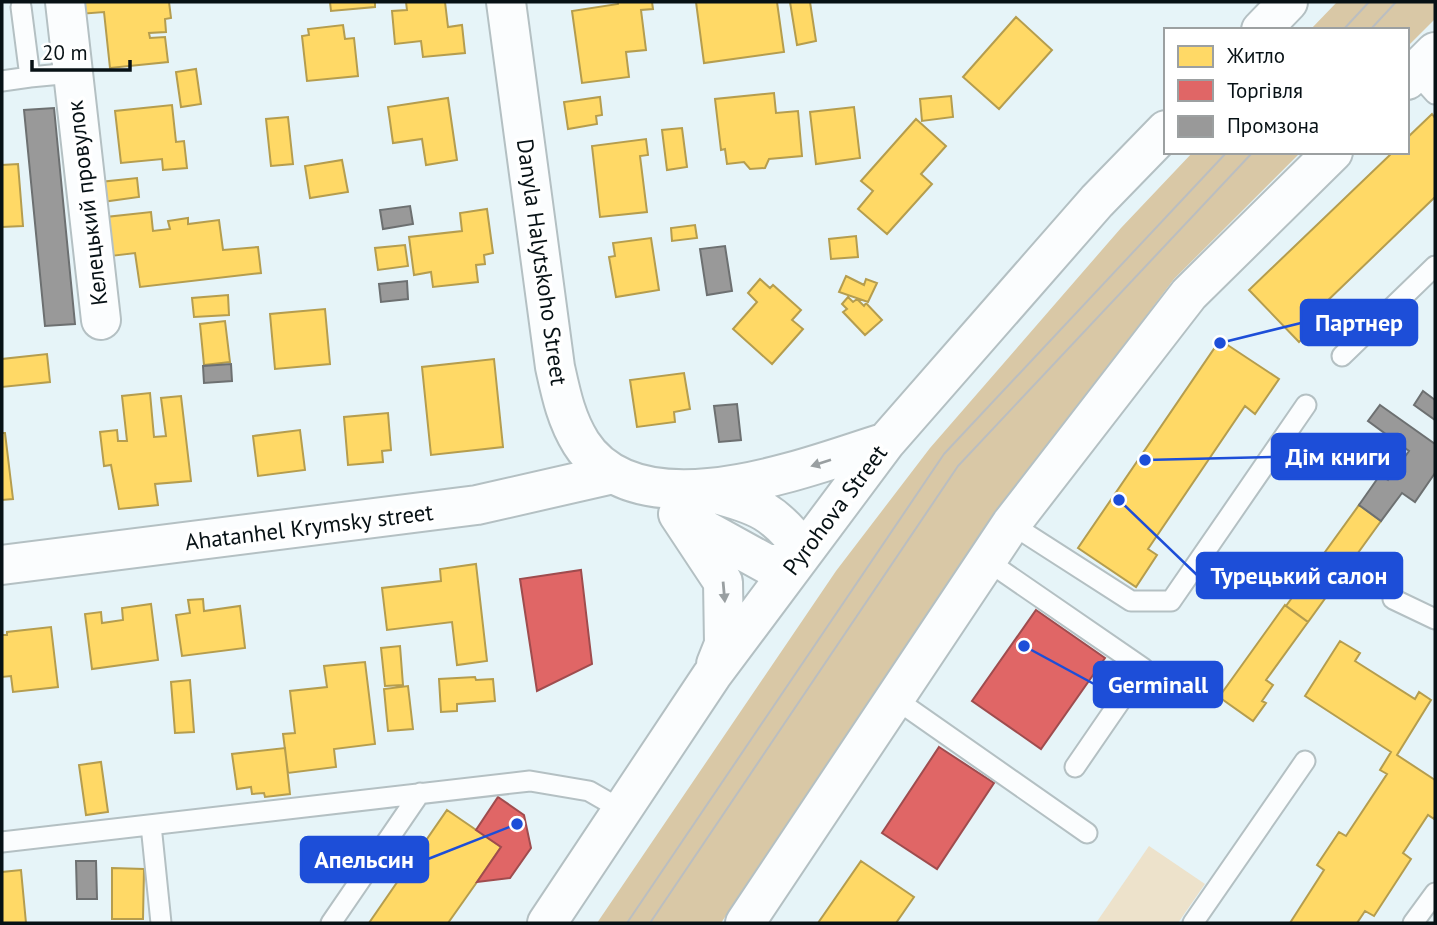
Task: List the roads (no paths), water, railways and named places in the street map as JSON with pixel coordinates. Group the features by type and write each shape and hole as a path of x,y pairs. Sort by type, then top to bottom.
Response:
{"main road":[{"name":"Келецький провулок","path":"65,2 101,320"},
{"name":"Danyla Halytskoho Street","path":"506,2 553,354 565,411 582,445 629,479 687,501 767,564 799,558"},
{"path":"1263,28 1288,2"},
{"name":"Pyrohova Street","path":"547,923 712,675 886,442 1097,201 1164,132"},
{"path":"744,923 1011,524 1189,294 1332,154"},
{"path":"712,675 724,644 723,582 687,501 762,481 886,442"},
{"name":"Ahatanhel Krymsky street","path":"2,565 477,505 629,479"}],"lane":[{"path":"21,7 30,77"},
{"path":"2,81 72,73"},
{"path":"1342,356 1435,266"},
{"path":"1011,524 1131,601 1171,601 1306,405"},
{"path":"986,560 1143,667 1075,766"},
{"path":"1393,600 1435,619"},
{"path":"894,698 1087,833"},
{"path":"1193,923 1305,761"},
{"path":"2,842 530,781 589,791 622,810"},
{"path":"331,923 421,793"},
{"path":"151,825 161,923"},
{"path":"1413,923 1435,893"}],"tram line":[{"path":"1345,28 1369,2"},
{"path":"1372,28 1396,2"},
{"path":"627,923 944,454 1225,154"},
{"path":"650,923 958,466 1251,154"}],"place":[{"name":"Партнер","path":"1220,343"},
{"name":"Дім книги","path":"1145,460"},
{"name":"Турецький салон","path":"1119,500"},
{"name":"Germinall","path":"1024,646"},
{"name":"Апельсин","path":"517,824"}]}
